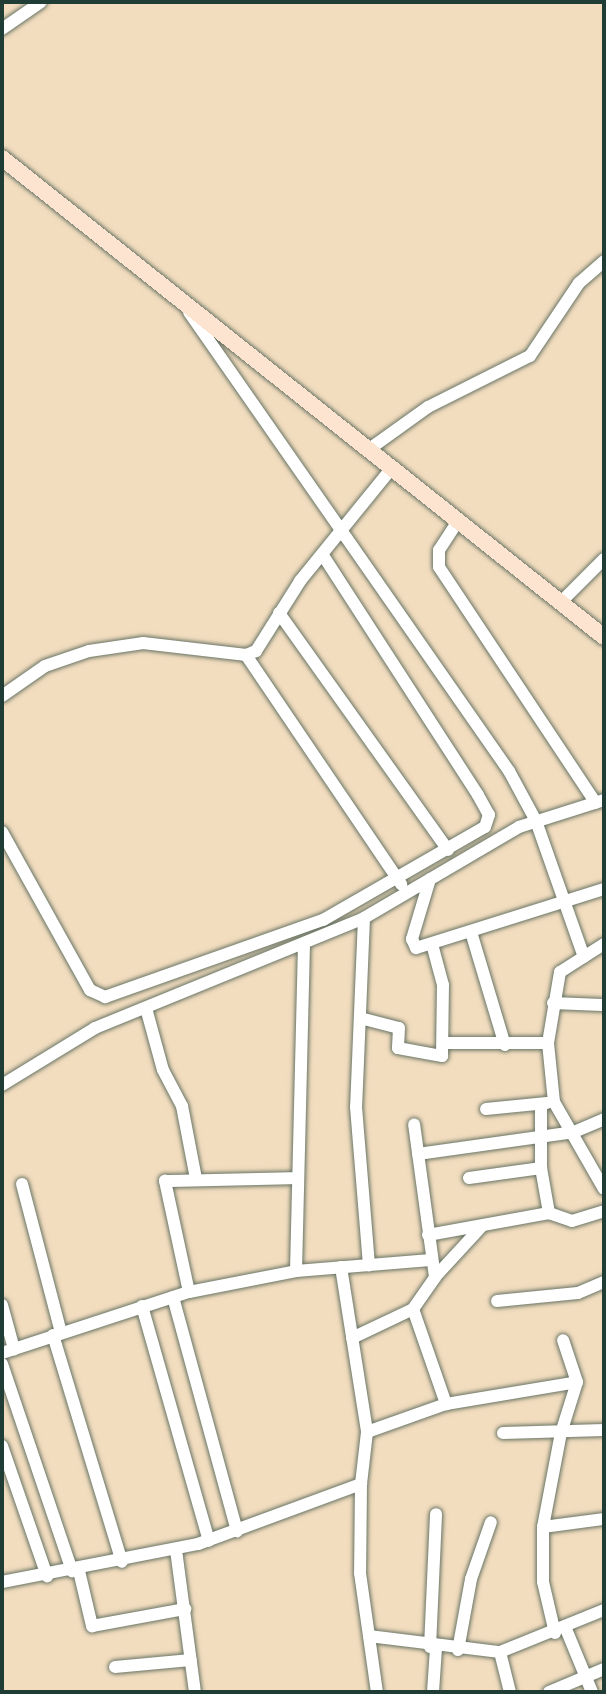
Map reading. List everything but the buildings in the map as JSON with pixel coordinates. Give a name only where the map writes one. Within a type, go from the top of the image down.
[{"type":"street","points":[[2,29],[41,2]]},
{"type":"street","points":[[2,158],[604,637]]},
{"type":"street","points":[[368,450],[428,407],[530,356],[579,283],[604,261]]},
{"type":"street","points":[[179,296],[340,532],[493,747],[536,821],[584,957]]},
{"type":"street","points":[[2,696],[45,666],[89,651],[176,643],[246,655],[260,648],[279,613],[322,554],[391,469]]},
{"type":"street","points":[[2,1085],[95,1028],[304,945],[364,918],[536,821],[600,801],[439,567],[439,550],[458,521]]},
{"type":"street","points":[[2,832],[90,990],[105,997],[323,920],[485,827],[489,815],[322,554]]},
{"type":"street","points":[[561,602],[604,559]]},
{"type":"street","points":[[279,613],[448,850]]},
{"type":"street","points":[[246,655],[407,893]]},
{"type":"street","points":[[430,879],[412,939],[416,948],[604,889]]},
{"type":"street","points":[[364,918],[357,1141],[369,1265]]},
{"type":"street","points":[[471,932],[505,1045]]},
{"type":"street","points":[[360,1018],[399,1028],[398,1048],[441,1056],[444,1043],[443,985],[432,944]]},
{"type":"street","points":[[549,1213],[539,1138],[547,1103],[548,1043],[553,1003],[560,972],[604,944]]},
{"type":"street","points":[[296,1271],[295,1178],[304,945]]},
{"type":"street","points":[[553,1003],[602,1005]]},
{"type":"street","points":[[146,1008],[163,1070],[182,1106],[196,1179]]},
{"type":"street","points":[[444,1043],[548,1043]]},
{"type":"street","points":[[486,1109],[547,1103]]},
{"type":"street","points":[[547,1103],[574,1132],[600,1172],[604,1189]]},
{"type":"street","points":[[418,1154],[574,1132],[604,1119]]},
{"type":"street","points":[[414,1124],[435,1277]]},
{"type":"street","points":[[469,1178],[541,1168]]},
{"type":"street","points":[[189,1292],[163,1187],[167,1180],[295,1178]]},
{"type":"street","points":[[22,1184],[57,1334],[122,1562]]},
{"type":"street","points":[[428,1235],[549,1213],[572,1221],[604,1211]]},
{"type":"street","points":[[352,1338],[413,1309],[435,1277],[482,1226]]},
{"type":"street","points":[[2,1305],[8,1351],[189,1292],[296,1271],[431,1260]]},
{"type":"street","points":[[341,1267],[367,1432],[361,1484],[359,1556],[377,1692]]},
{"type":"street","points":[[497,1301],[578,1293],[604,1282]]},
{"type":"street","points":[[173,1297],[237,1531]]},
{"type":"street","points":[[142,1306],[209,1541]]},
{"type":"street","points":[[413,1309],[446,1404]]},
{"type":"street","points":[[563,1340],[577,1382],[576,1401],[561,1433],[543,1527],[543,1582],[560,1631],[592,1692]]},
{"type":"street","points":[[2,1364],[76,1571],[92,1626],[185,1609]]},
{"type":"street","points":[[367,1432],[446,1404],[577,1382]]},
{"type":"street","points":[[503,1433],[604,1430]]},
{"type":"street","points":[[2,1446],[47,1576]]},
{"type":"street","points":[[2,1582],[122,1562],[209,1541],[361,1484]]},
{"type":"street","points":[[433,1692],[436,1514]]},
{"type":"street","points":[[543,1527],[604,1519]]},
{"type":"street","points":[[458,1650],[471,1579],[491,1522]]},
{"type":"street","points":[[176,1550],[195,1692]]},
{"type":"street","points":[[369,1636],[433,1647],[500,1652],[560,1631],[604,1610]]},
{"type":"street","points":[[500,1652],[510,1692]]},
{"type":"street","points":[[115,1667],[191,1660]]},
{"type":"street","points":[[549,1692],[604,1669]]}]
